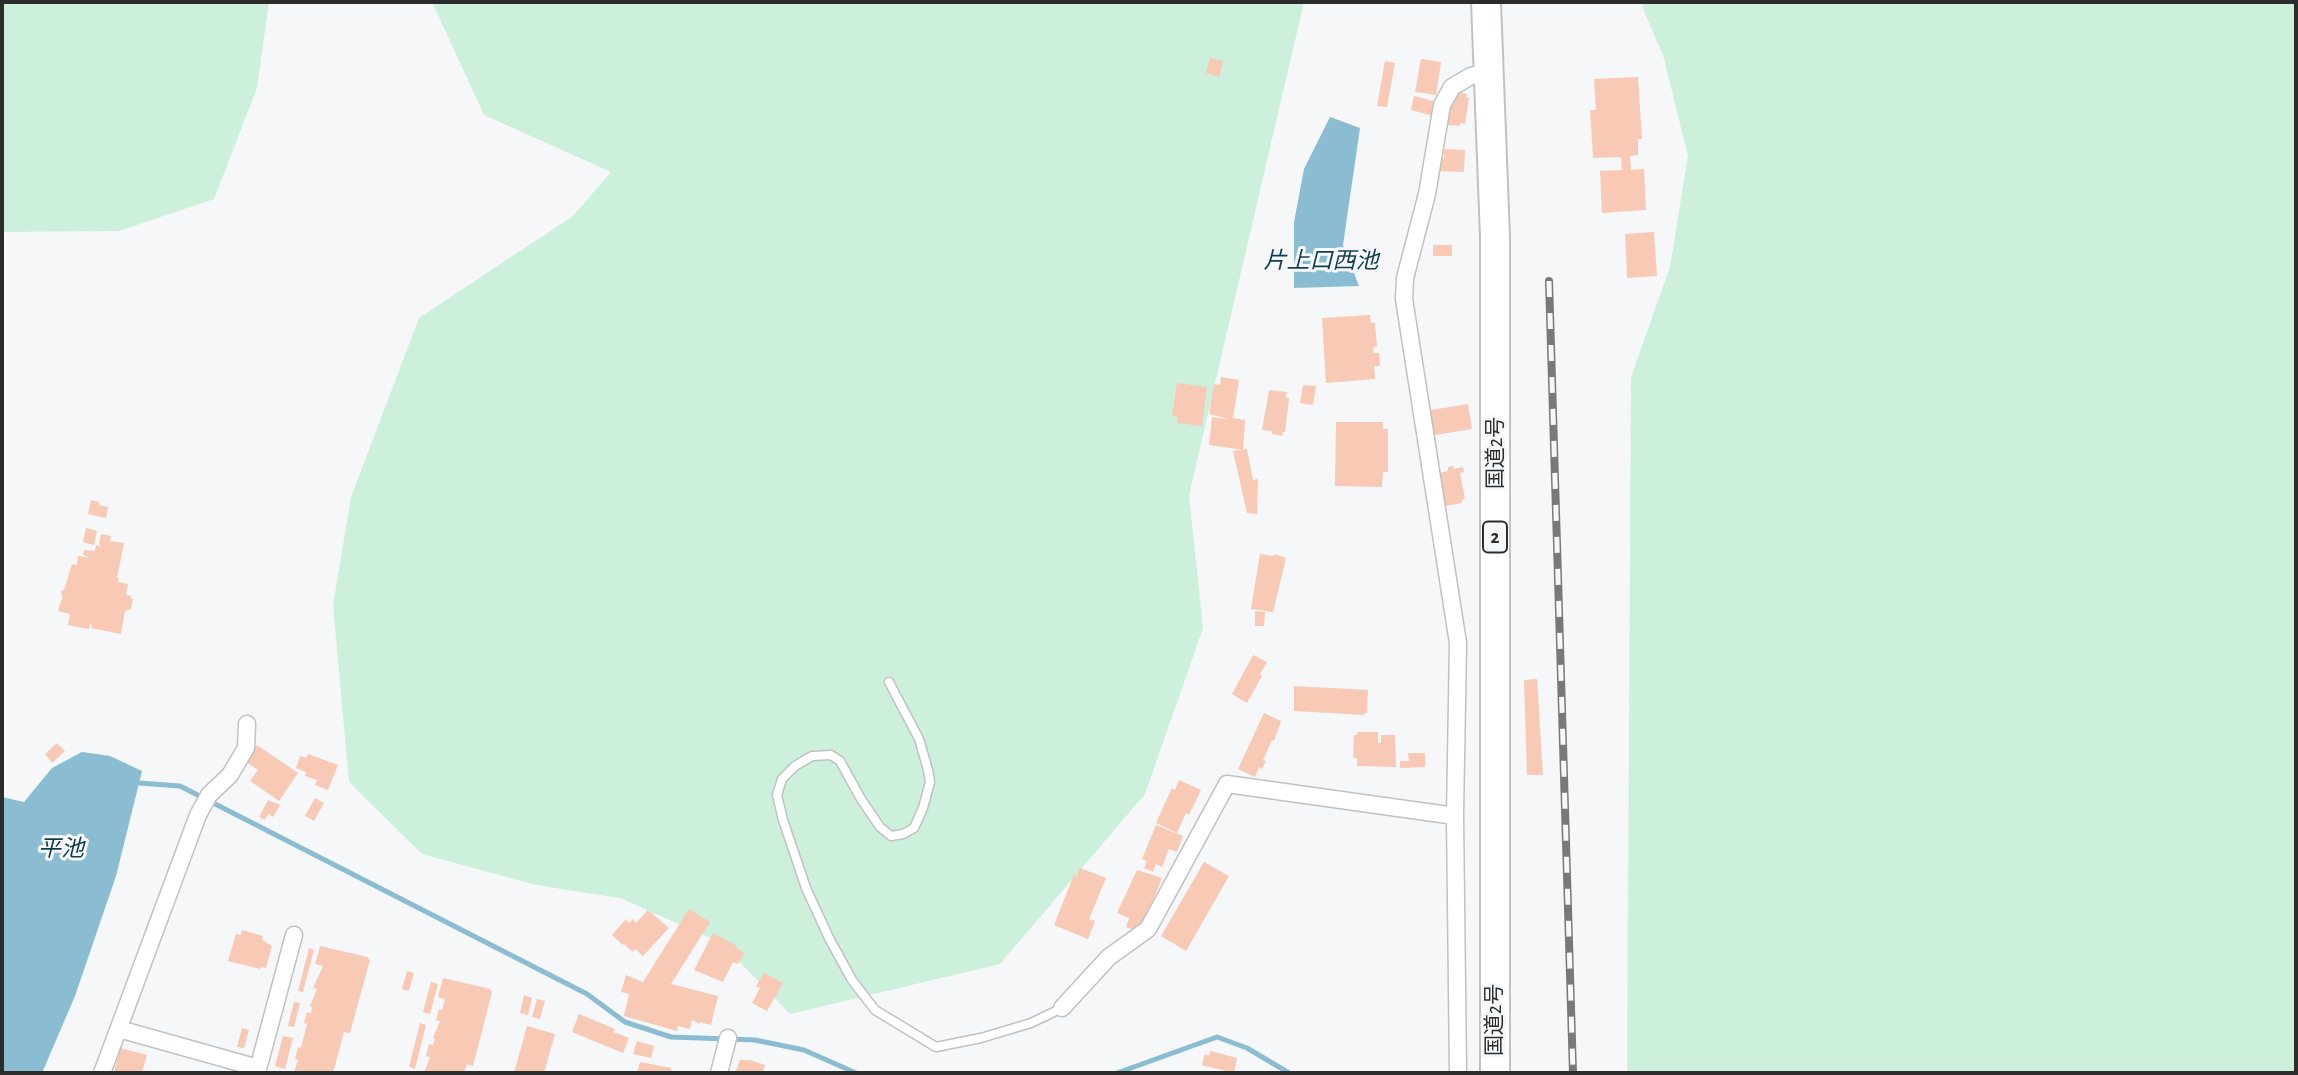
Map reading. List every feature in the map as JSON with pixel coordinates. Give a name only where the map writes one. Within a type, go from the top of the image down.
[{"type":"highway","name":"国道2号","points":[[1486,2],[1496,334],[1495,1073]]},
{"type":"street","points":[[1458,1073],[1455,816],[1458,643],[1434,478],[1405,319],[1405,278],[1427,194],[1442,105],[1452,88],[1471,76],[1490,71]]},
{"type":"street","points":[[102,1073],[198,815],[209,795],[230,775],[246,748],[247,724]]},
{"type":"street","points":[[1062,1008],[1109,957],[1148,929],[1227,785],[1455,816]]},
{"type":"street","points":[[119,1030],[257,1071],[294,935]]},
{"type":"street","points":[[719,1073],[728,1038]]},
{"type":"lane","points":[[889,682],[919,739],[928,770],[930,782],[914,828],[891,836],[880,827],[839,761],[831,755],[812,756],[795,766],[782,779],[777,795],[806,888],[829,938],[852,980],[875,1010],[936,1047],[981,1038],[1031,1023],[1062,1008]]},
{"type":"green space","points":[[2,2],[269,2],[257,88],[214,199],[119,231],[2,232]]},
{"type":"green space","points":[[432,2],[1304,2],[1189,495],[1203,628],[1145,794],[1000,964],[790,1014],[721,943],[620,898],[536,885],[422,854],[349,782],[333,605],[351,497],[419,318],[573,216],[611,172],[484,115]]},
{"type":"green space","points":[[1642,2],[2296,2],[2296,1073],[1627,1073],[1631,377],[1670,267],[1688,156],[1663,55]]},
{"type":"water","name":"片上口西池","points":[[1330,117],[1360,128],[1343,245],[1359,286],[1294,288],[1294,222],[1304,169]]},
{"type":"water","name":"平池","points":[[82,752],[110,756],[142,771],[116,876],[75,996],[42,1073],[2,1073],[2,797],[24,802],[52,768]]},
{"type":"building","points":[[1210,58],[1223,61],[1219,77],[1206,73]]},
{"type":"building","points":[[1421,59],[1441,62],[1436,95],[1415,92]]},
{"type":"building","points":[[1385,61],[1395,63],[1387,107],[1377,106]]},
{"type":"building","points":[[1638,77],[1642,139],[1638,139],[1638,155],[1630,156],[1631,170],[1644,169],[1646,210],[1602,213],[1600,171],[1622,170],[1621,157],[1593,158],[1590,110],[1596,110],[1594,79]]},
{"type":"building","points":[[1457,92],[1467,94],[1466,97],[1469,98],[1465,124],[1447,125],[1449,104]]},
{"type":"building","points":[[1414,96],[1437,102],[1434,116],[1411,110]]},
{"type":"building","points":[[1444,149],[1465,150],[1464,172],[1438,171],[1439,157],[1444,158]]},
{"type":"building","points":[[1654,232],[1657,276],[1627,278],[1625,234]]},
{"type":"building","points":[[1433,245],[1452,245],[1452,256],[1433,256]]},
{"type":"building","points":[[1370,315],[1371,323],[1375,323],[1377,347],[1373,347],[1374,353],[1379,353],[1380,366],[1374,366],[1375,379],[1326,383],[1322,318]]},
{"type":"building","points":[[1221,377],[1239,380],[1233,418],[1245,420],[1243,450],[1209,445],[1212,417],[1229,419],[1209,414],[1214,384],[1220,385]]},
{"type":"building","points":[[1177,383],[1207,387],[1202,426],[1177,423],[1178,417],[1172,416]]},
{"type":"building","points":[[1303,385],[1316,386],[1313,405],[1300,403]]},
{"type":"building","points":[[1269,390],[1287,392],[1286,398],[1289,398],[1285,432],[1282,436],[1262,430]]},
{"type":"building","points":[[1468,404],[1472,429],[1429,436],[1425,411]]},
{"type":"building","points":[[1336,422],[1383,422],[1383,429],[1388,429],[1388,472],[1383,472],[1382,487],[1335,486]]},
{"type":"building","points":[[1247,449],[1253,480],[1258,479],[1257,514],[1247,513],[1233,451]]},
{"type":"building","points":[[1453,466],[1453,469],[1463,467],[1464,472],[1460,473],[1465,499],[1462,503],[1445,506],[1439,473],[1448,471],[1448,467]]},
{"type":"building","points":[[91,500],[108,507],[106,518],[88,514]]},
{"type":"building","points":[[86,528],[97,531],[94,545],[83,542]]},
{"type":"building","points":[[101,534],[111,536],[110,541],[124,543],[117,578],[118,582],[128,584],[126,595],[133,599],[131,609],[125,611],[121,634],[91,628],[90,624],[89,629],[68,625],[70,614],[58,611],[62,590],[72,564],[77,565],[78,556],[91,558],[83,555],[84,550],[95,551],[96,545],[101,547]]},
{"type":"building","points":[[1260,554],[1274,554],[1286,558],[1273,612],[1251,609]]},
{"type":"building","points":[[1255,611],[1265,612],[1264,626],[1255,626]]},
{"type":"building","points":[[1253,655],[1267,662],[1247,703],[1232,694]]},
{"type":"building","points":[[1537,679],[1543,775],[1527,775],[1524,680]]},
{"type":"building","points":[[1294,686],[1368,690],[1367,713],[1294,711]]},
{"type":"building","points":[[1264,713],[1281,721],[1263,760],[1266,761],[1262,769],[1259,767],[1255,777],[1238,769]]},
{"type":"building","points":[[1357,732],[1378,732],[1378,743],[1381,743],[1381,735],[1395,735],[1396,767],[1357,766],[1357,758],[1353,758],[1354,735],[1357,735]]},
{"type":"building","points":[[57,743],[65,751],[52,763],[45,754]]},
{"type":"building","points":[[257,745],[298,773],[279,801],[250,781],[258,770],[246,762]]},
{"type":"building","points":[[1408,753],[1425,753],[1425,767],[1400,768],[1400,761],[1409,761]]},
{"type":"building","points":[[308,754],[338,765],[328,790],[315,785],[317,780],[305,776],[306,772],[296,768],[300,756],[306,758]]},
{"type":"building","points":[[1179,780],[1201,790],[1177,833],[1156,823],[1172,788],[1175,790]]},
{"type":"building","points":[[315,798],[324,803],[314,821],[305,816]]},
{"type":"building","points":[[268,800],[280,805],[273,817],[268,814],[265,820],[259,817]]},
{"type":"building","points":[[1156,825],[1183,836],[1177,852],[1169,849],[1162,867],[1156,864],[1153,872],[1144,868],[1147,861],[1142,859]]},
{"type":"building","points":[[1204,862],[1229,876],[1186,951],[1161,936]]},
{"type":"building","points":[[1080,868],[1106,878],[1089,919],[1095,921],[1088,939],[1054,925],[1074,875],[1076,876]]},
{"type":"building","points":[[1137,870],[1162,878],[1140,932],[1126,927],[1129,918],[1117,913]]},
{"type":"building","points":[[689,909],[710,922],[671,984],[718,996],[711,1025],[692,1020],[690,1029],[678,1026],[677,1031],[624,1016],[629,994],[621,992],[626,975],[643,982]]},
{"type":"building","points":[[648,910],[669,928],[643,956],[635,949],[633,952],[612,935],[626,919],[629,923],[633,919],[636,923]]},
{"type":"building","points":[[242,930],[263,936],[262,940],[272,946],[266,968],[228,961],[236,934],[241,935]]},
{"type":"building","points":[[713,933],[744,953],[738,964],[733,962],[723,982],[694,970]]},
{"type":"building","points":[[320,946],[370,960],[350,1033],[344,1032],[333,1073],[294,1073],[298,1047],[301,1048],[307,1024],[304,1023],[307,1012],[311,1013],[310,1006],[317,989],[313,988],[323,966],[315,964]]},
{"type":"building","points":[[309,948],[314,950],[303,992],[298,991]]},
{"type":"building","points":[[407,971],[414,973],[409,991],[402,989]]},
{"type":"building","points":[[764,973],[783,983],[767,1011],[752,1003],[760,988],[756,986]]},
{"type":"building","points":[[443,978],[490,989],[492,992],[473,1066],[467,1064],[464,1073],[424,1073],[430,1057],[426,1056],[429,1044],[433,1045],[440,1021],[436,1020],[445,999],[438,997]]},
{"type":"building","points":[[431,982],[438,984],[430,1014],[423,1012]]},
{"type":"building","points":[[524,995],[532,998],[528,1015],[520,1013]]},
{"type":"building","points":[[537,999],[545,1001],[540,1019],[532,1017]]},
{"type":"building","points":[[294,1002],[300,1003],[294,1027],[288,1026]]},
{"type":"building","points":[[579,1014],[629,1038],[623,1053],[572,1032]]},
{"type":"building","points":[[420,1023],[426,1025],[415,1069],[409,1067]]},
{"type":"building","points":[[527,1026],[555,1034],[544,1073],[514,1073]]},
{"type":"building","points":[[242,1028],[249,1030],[244,1048],[237,1047]]},
{"type":"building","points":[[283,1036],[293,1038],[285,1069],[275,1066]]},
{"type":"building","points":[[637,1041],[654,1046],[651,1058],[633,1054]]},
{"type":"building","points":[[120,1048],[147,1055],[142,1073],[114,1073]]},
{"type":"building","points":[[1210,1051],[1237,1058],[1234,1073],[1202,1065],[1205,1054],[1209,1056]]},
{"type":"building","points":[[740,1060],[765,1065],[763,1073],[735,1073]]},
{"type":"building","points":[[640,1062],[671,1068],[672,1073],[637,1073]]},
{"type":"waterway","points":[[139,783],[180,786],[587,994],[625,1022],[671,1037],[755,1040],[804,1050],[856,1073]]},
{"type":"waterway","points":[[1117,1073],[1217,1037],[1247,1048],[1289,1073]]},
{"type":"railway","points":[[1549,281],[1573,1073]]}]
